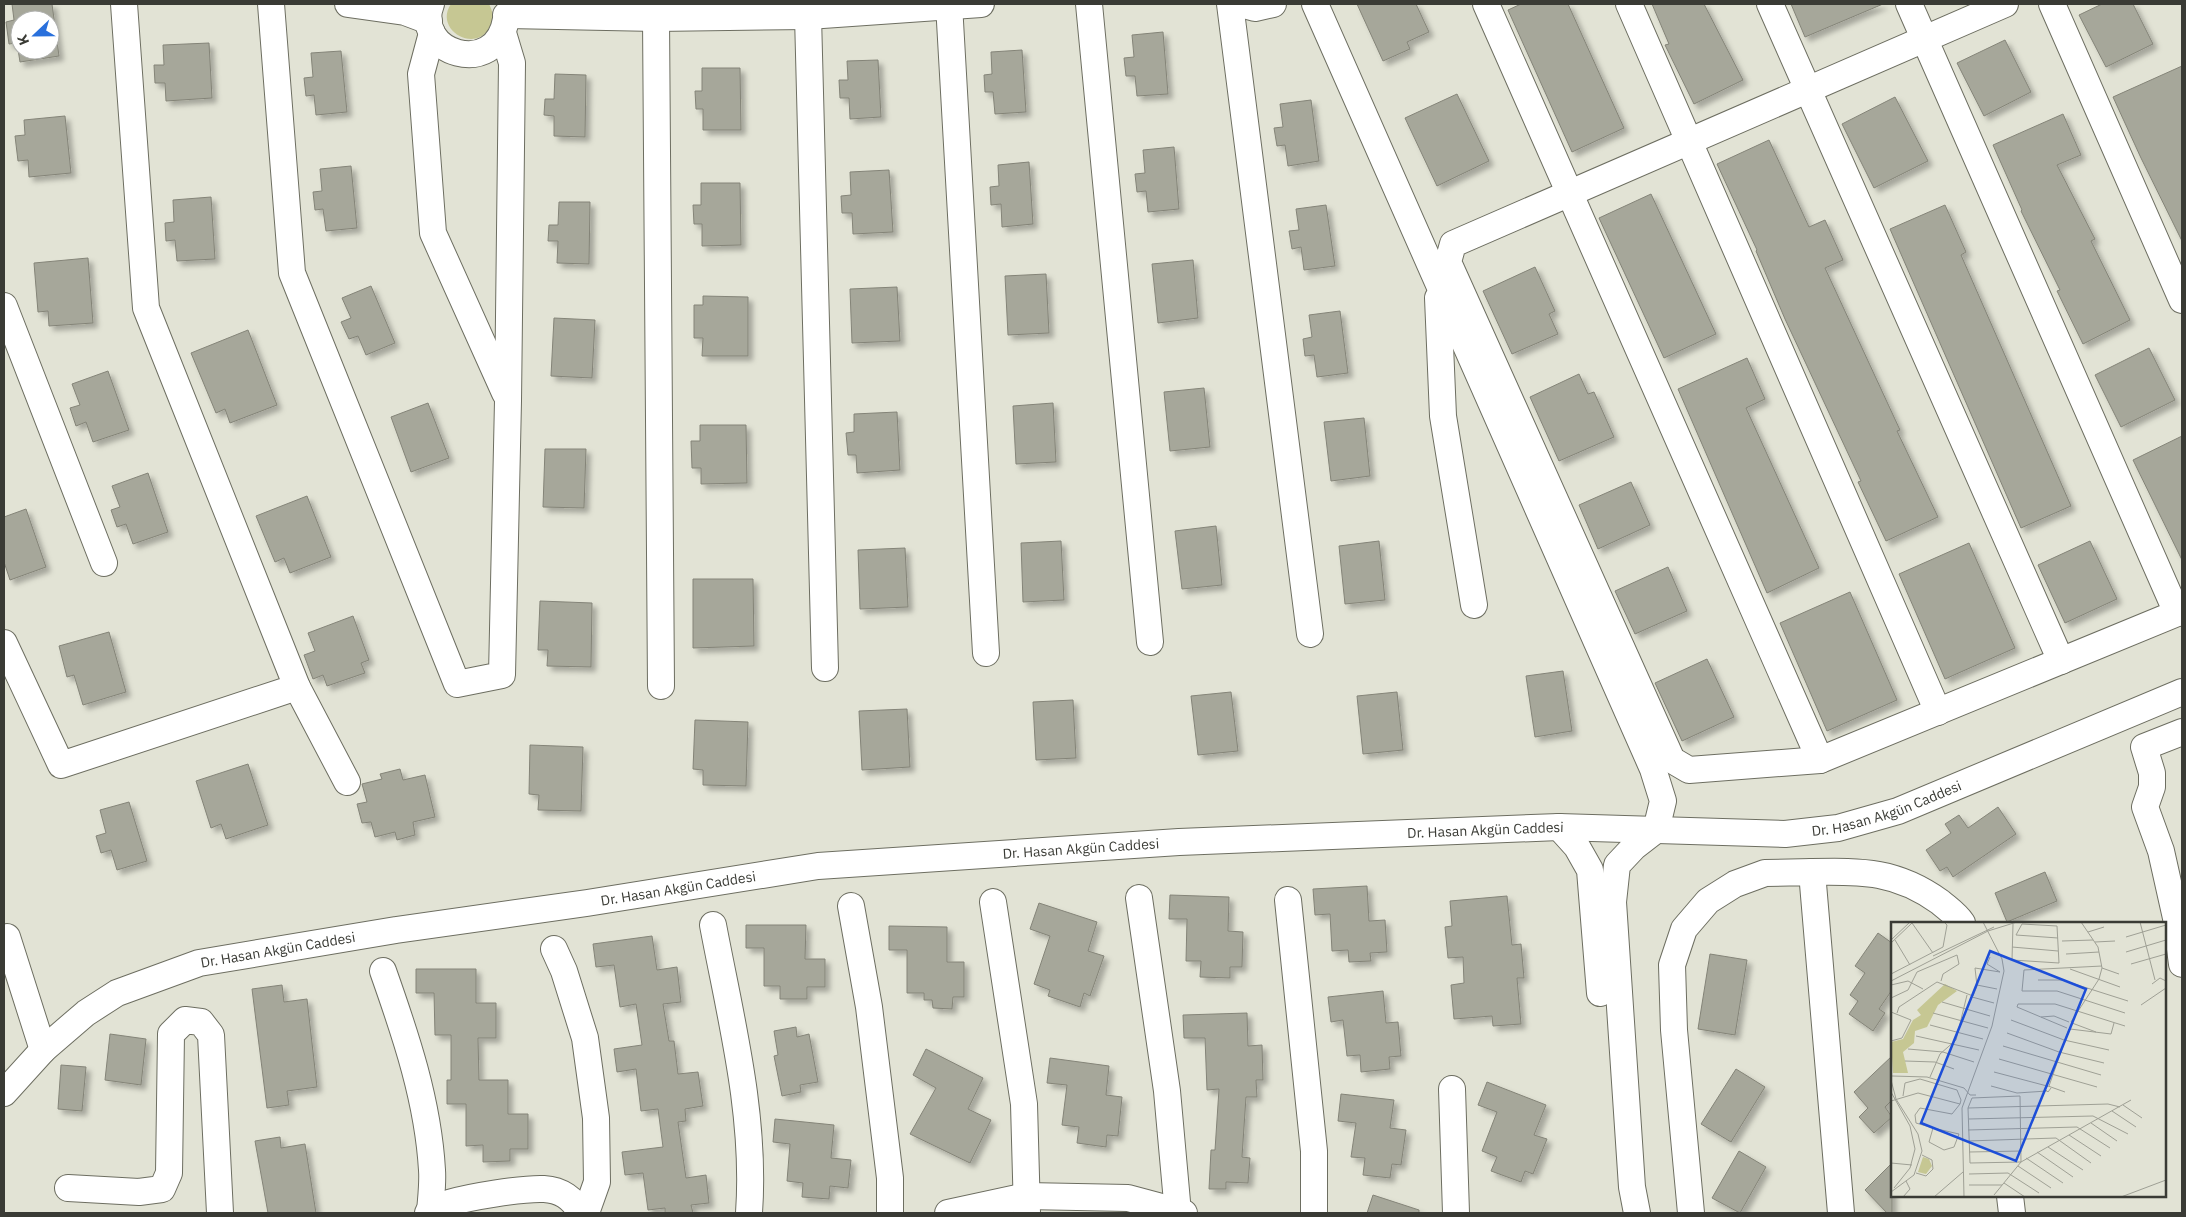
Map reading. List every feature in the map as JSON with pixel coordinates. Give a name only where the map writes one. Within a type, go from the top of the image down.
[{"type":"street","points":[[124,4],[146,308],[297,687],[347,782]]},
{"type":"street","points":[[271,4],[292,273],[457,684],[502,676],[508,401],[512,63],[504,17]]},
{"type":"street","points":[[348,4],[430,14]]},
{"type":"street","points":[[504,17],[655,11],[807,10],[981,4]]},
{"type":"street","points":[[1090,4],[1150,642]]},
{"type":"street","points":[[1230,4],[1310,634]]},
{"type":"street","points":[[1240,4],[1255,8],[1273,4]]},
{"type":"street","points":[[1315,4],[1653,769],[1663,801],[1656,830],[1634,847],[1617,865],[1613,902],[1632,1177],[1637,1213]]},
{"type":"street","points":[[1486,4],[1820,760]]},
{"type":"street","points":[[1630,4],[1938,712]]},
{"type":"street","points":[[1770,4],[2061,661]]},
{"type":"street","points":[[1909,4],[1925,39],[2180,612],[1820,760],[1689,770],[1672,760],[1448,262],[1453,244],[1808,89],[1925,39],[2005,4]]},
{"type":"street","points":[[2052,4],[2182,300]]},
{"type":"street","points":[[949,5],[986,653]]},
{"type":"street","points":[[807,10],[825,668]]},
{"type":"street","points":[[655,11],[661,686]]},
{"type":"street","points":[[430,14],[421,74],[433,233],[508,401]]},
{"type":"street","points":[[430,14],[440,43],[450,51],[461,55],[474,55],[486,51],[496,43],[504,17]]},
{"type":"street","points":[[1437,282],[1442,416],[1474,605]]},
{"type":"street","points":[[4,306],[104,564]]},
{"type":"street","points":[[4,643],[60,765],[297,687]]},
{"type":"street","name":"Dr. Hasan Akgün Caddesi","points":[[4,1093],[44,1050],[86,1013],[117,993],[199,964],[396,930],[587,903],[818,866],[1179,842],[1559,827],[1785,834],[1838,828],[1898,811],[2182,692]]},
{"type":"street","points":[[2182,732],[2144,747],[2152,773],[2152,787],[2145,807],[2161,851],[2174,909],[2182,964]]},
{"type":"street","points":[[1559,827],[1578,847],[1590,870],[1605,1046],[1625,1213]]},
{"type":"street","points":[[1690,1213],[1674,1030],[1672,964],[1684,929],[1708,902],[1735,884],[1765,874],[1852,871],[1893,877],[1923,890],[1957,915],[1961,922]]},
{"type":"street","points":[[1812,872],[1841,1213]]},
{"type":"street","points":[[948,1213],[1128,1198],[1180,1212],[1167,1091],[1139,898]]},
{"type":"street","points":[[1288,900],[1314,1151],[1314,1213]]},
{"type":"street","points":[[993,902],[1024,1104],[1026,1205]]},
{"type":"street","points":[[851,906],[869,1006],[890,1178],[890,1213]]},
{"type":"street","points":[[713,925],[744,1091],[751,1185],[749,1213]]},
{"type":"street","points":[[5,932],[44,1050]]},
{"type":"street","points":[[554,949],[564,971],[585,1038],[596,1118],[597,1182],[586,1213]]},
{"type":"street","points":[[383,971],[418,1079],[427,1124],[432,1172],[429,1213]]},
{"type":"street","points":[[68,1188],[139,1192],[162,1189],[169,1173],[171,1034],[185,1020],[201,1022],[211,1035],[220,1213]]},
{"type":"street","points":[[1452,1088],[1456,1213]]},
{"type":"street","points":[[429,1213],[448,1203],[545,1189],[562,1194],[575,1201],[580,1213]]},
{"type":"street","points":[[2010,1197],[2012,1213]]},
{"type":"green space","points":[[451,4],[489,4],[492,12],[490,26],[484,34],[476,38],[467,39],[459,36],[452,30],[448,22],[447,14]]},
{"type":"building","points":[[12,4],[52,4],[53,10],[13,10]]},
{"type":"building","points":[[1357,4],[1416,4],[1429,32],[1407,42],[1410,49],[1383,61]]},
{"type":"building","points":[[1521,4],[1568,4],[1624,128],[1572,152],[1508,10]]},
{"type":"building","points":[[1652,4],[1704,4],[1743,80],[1694,104],[1665,45],[1669,44]]},
{"type":"building","points":[[1791,4],[1883,4],[1805,37]]},
{"type":"building","points":[[2102,4],[2133,4],[2153,44],[2106,67],[2079,15]]},
{"type":"building","points":[[10,21],[10,44],[9,44],[6,22]]},
{"type":"building","points":[[1163,32],[1168,94],[1137,96],[1135,76],[1126,76],[1124,58],[1134,57],[1132,35]]},
{"type":"building","points":[[2005,40],[2031,92],[1984,116],[1957,63]]},
{"type":"building","points":[[209,43],[212,98],[166,101],[165,83],[155,83],[154,65],[164,65],[163,45]]},
{"type":"building","points":[[1022,50],[1026,112],[995,114],[993,92],[985,92],[984,75],[992,74],[991,52]]},
{"type":"building","points":[[341,51],[347,112],[316,115],[314,95],[306,96],[304,78],[313,77],[311,53]]},
{"type":"building","points":[[878,60],[881,117],[850,119],[849,98],[840,98],[839,80],[848,80],[847,61]]},
{"type":"building","points":[[2182,66],[2182,241],[2113,97]]},
{"type":"building","points":[[702,68],[740,68],[741,130],[703,130],[703,109],[696,109],[695,91],[702,91]]},
{"type":"building","points":[[555,74],[586,75],[585,137],[554,136],[554,116],[544,115],[545,99],[554,99]]},
{"type":"building","points":[[1457,94],[1489,161],[1437,186],[1405,118]]},
{"type":"building","points":[[1895,97],[1928,161],[1874,188],[1842,124]]},
{"type":"building","points":[[1311,100],[1319,161],[1288,166],[1285,145],[1277,146],[1274,128],[1283,127],[1280,104]]},
{"type":"building","points":[[2063,114],[2081,155],[2057,165],[2095,239],[2091,241],[2130,320],[2083,344],[2057,291],[2060,290],[2021,211],[1993,145]]},
{"type":"building","points":[[65,116],[71,173],[29,177],[28,160],[18,161],[15,136],[25,135],[24,120]]},
{"type":"building","points":[[1769,140],[1809,227],[1825,220],[1843,260],[1825,268],[1900,430],[1897,431],[1938,517],[1886,541],[1858,482],[1861,481],[1785,319],[1757,250],[1717,164]]},
{"type":"building","points":[[1174,147],[1179,209],[1148,212],[1146,191],[1137,192],[1135,174],[1145,173],[1143,150]]},
{"type":"building","points":[[1029,162],[1033,224],[1002,227],[1001,204],[991,205],[990,187],[999,186],[998,165]]},
{"type":"building","points":[[351,166],[357,228],[326,231],[323,209],[315,210],[313,192],[322,191],[320,169]]},
{"type":"building","points":[[889,170],[893,232],[853,234],[852,213],[842,213],[841,196],[851,195],[850,172]]},
{"type":"building","points":[[701,183],[740,183],[741,245],[702,246],[702,224],[694,224],[693,205],[701,205]]},
{"type":"building","points":[[1651,194],[1716,334],[1664,358],[1599,218]]},
{"type":"building","points":[[211,197],[215,259],[177,261],[175,240],[166,241],[165,223],[174,222],[173,200]]},
{"type":"building","points":[[559,202],[590,202],[589,264],[557,263],[558,241],[548,241],[549,225],[558,225]]},
{"type":"building","points":[[1326,205],[1335,266],[1304,270],[1301,247],[1292,249],[1289,231],[1299,230],[1296,209]]},
{"type":"building","points":[[1945,205],[1966,252],[1961,255],[2071,506],[2021,528],[1890,229]]},
{"type":"building","points":[[88,258],[93,323],[49,326],[48,311],[38,312],[34,263]]},
{"type":"building","points":[[1193,260],[1198,318],[1158,323],[1152,264]]},
{"type":"building","points":[[1535,267],[1555,311],[1549,314],[1558,334],[1512,354],[1483,291]]},
{"type":"building","points":[[1046,274],[1049,333],[1008,335],[1005,276]]},
{"type":"building","points":[[371,286],[395,343],[366,355],[358,336],[349,339],[341,322],[351,318],[342,298]]},
{"type":"building","points":[[897,287],[900,341],[852,343],[850,289]]},
{"type":"building","points":[[703,296],[748,297],[748,356],[702,356],[703,338],[694,338],[694,305],[703,305]]},
{"type":"building","points":[[1340,311],[1348,373],[1317,377],[1314,355],[1305,356],[1303,339],[1312,337],[1309,315]]},
{"type":"building","points":[[554,318],[595,320],[592,378],[551,376]]},
{"type":"building","points":[[248,330],[277,405],[230,423],[225,409],[216,413],[191,353]]},
{"type":"building","points":[[2149,348],[2175,400],[2121,427],[2095,375]]},
{"type":"building","points":[[1747,358],[1765,399],[1746,408],[1819,568],[1767,593],[1678,389]]},
{"type":"building","points":[[108,371],[129,430],[93,442],[86,422],[76,426],[70,408],[80,405],[72,384]]},
{"type":"building","points":[[1579,374],[1588,394],[1594,392],[1614,437],[1559,461],[1530,397]]},
{"type":"building","points":[[1204,388],[1210,447],[1170,451],[1164,392]]},
{"type":"building","points":[[428,403],[449,458],[411,472],[391,417]]},
{"type":"building","points":[[1053,403],[1056,462],[1016,464],[1013,406]]},
{"type":"building","points":[[897,412],[900,470],[857,473],[856,455],[848,455],[846,433],[854,432],[854,414]]},
{"type":"building","points":[[1364,418],[1370,476],[1331,481],[1324,422]]},
{"type":"building","points":[[700,425],[746,425],[747,483],[701,484],[701,468],[692,468],[691,441],[700,441]]},
{"type":"building","points":[[2182,436],[2182,560],[2133,460]]},
{"type":"building","points":[[545,449],[586,449],[584,508],[543,507]]},
{"type":"building","points":[[148,473],[168,532],[133,544],[126,524],[117,527],[111,510],[120,507],[112,486]]},
{"type":"building","points":[[1631,482],[1650,525],[1598,549],[1579,505]]},
{"type":"building","points":[[307,496],[331,557],[290,573],[284,558],[275,562],[256,516]]},
{"type":"building","points":[[26,509],[46,567],[10,580],[4,562],[4,517]]},
{"type":"building","points":[[1216,526],[1222,585],[1182,589],[1175,531]]},
{"type":"building","points":[[1061,541],[1064,600],[1023,602],[1021,543]]},
{"type":"building","points":[[1379,541],[1385,600],[1345,604],[1339,546]]},
{"type":"building","points":[[2090,541],[2117,599],[2065,623],[2038,565]]},
{"type":"building","points":[[1969,543],[2015,648],[1945,679],[1899,574]]},
{"type":"building","points":[[905,548],[908,607],[860,609],[858,550]]},
{"type":"building","points":[[1668,567],[1687,611],[1635,634],[1615,591]]},
{"type":"building","points":[[693,579],[753,579],[754,646],[693,648]]},
{"type":"building","points":[[1850,592],[1897,700],[1827,731],[1780,623]]},
{"type":"building","points":[[540,601],[592,603],[591,667],[547,666],[548,650],[538,650]]},
{"type":"building","points":[[353,616],[369,660],[361,663],[365,673],[327,686],[323,675],[313,679],[304,655],[315,651],[308,633]]},
{"type":"building","points":[[109,632],[126,692],[83,705],[74,675],[67,677],[59,646]]},
{"type":"building","points":[[1707,659],[1734,717],[1682,741],[1655,683]]},
{"type":"building","points":[[1563,671],[1572,731],[1535,737],[1526,676]]},
{"type":"building","points":[[1231,692],[1238,751],[1198,755],[1191,696]]},
{"type":"building","points":[[1397,692],[1403,750],[1363,754],[1357,696]]},
{"type":"building","points":[[1073,700],[1076,758],[1036,760],[1033,702]]},
{"type":"building","points":[[907,709],[910,767],[862,770],[859,711]]},
{"type":"building","points":[[695,720],[748,722],[746,786],[703,785],[703,770],[693,769]]},
{"type":"building","points":[[530,745],[583,747],[581,811],[538,810],[539,795],[529,794]]},
{"type":"building","points":[[248,764],[268,825],[226,839],[221,824],[211,828],[196,781]]},
{"type":"building","points":[[400,769],[403,780],[425,775],[435,817],[413,822],[415,835],[397,840],[395,832],[375,837],[371,822],[362,823],[357,804],[367,802],[362,784],[382,779],[380,774]]},
{"type":"building","points":[[129,802],[147,861],[117,870],[111,850],[101,853],[96,836],[106,833],[100,810]]},
{"type":"building","points":[[1998,807],[2016,834],[1953,877],[1947,867],[1940,871],[1926,850],[1951,833],[1945,824],[1959,815],[1968,828]]},
{"type":"building","points":[[2045,872],[2057,901],[2007,922],[1995,893]]},
{"type":"building","points":[[1367,886],[1369,921],[1385,920],[1387,952],[1370,953],[1371,961],[1349,962],[1348,950],[1332,951],[1330,914],[1315,915],[1313,889]]},
{"type":"building","points":[[1170,895],[1229,897],[1228,931],[1243,932],[1242,967],[1230,967],[1230,978],[1200,977],[1201,961],[1186,961],[1187,919],[1169,919]]},
{"type":"building","points":[[1507,896],[1512,945],[1521,944],[1524,978],[1517,978],[1521,1024],[1493,1026],[1492,1016],[1454,1019],[1451,985],[1464,983],[1463,957],[1448,958],[1445,927],[1452,926],[1450,901]]},
{"type":"building","points":[[1039,903],[1097,922],[1088,951],[1104,956],[1090,996],[1084,993],[1080,1007],[1048,996],[1050,990],[1034,984],[1050,936],[1030,929]]},
{"type":"building","points":[[746,925],[806,925],[805,959],[825,959],[825,987],[807,987],[807,999],[780,999],[780,986],[764,986],[764,948],[746,948]]},
{"type":"building","points":[[889,926],[947,927],[947,962],[964,962],[964,997],[953,997],[952,1009],[933,1008],[932,1000],[924,1000],[924,993],[907,993],[907,950],[889,950]]},
{"type":"building","points":[[1878,933],[1891,942],[1891,991],[1879,1009],[1885,1013],[1873,1031],[1849,1014],[1858,1001],[1850,995],[1865,973],[1855,966]]},
{"type":"building","points":[[652,936],[657,970],[677,967],[681,1002],[663,1004],[669,1041],[674,1041],[678,1074],[698,1072],[703,1106],[685,1109],[686,1121],[678,1122],[686,1178],[706,1175],[709,1203],[691,1205],[693,1213],[665,1213],[665,1208],[648,1210],[643,1173],[625,1175],[622,1152],[663,1147],[658,1109],[641,1111],[636,1069],[617,1072],[614,1049],[642,1045],[636,1004],[620,1007],[614,965],[596,967],[593,944]]},
{"type":"building","points":[[1710,954],[1747,960],[1735,1035],[1698,1029]]},
{"type":"building","points":[[416,969],[476,969],[476,1003],[496,1003],[496,1038],[478,1038],[479,1080],[508,1080],[508,1114],[528,1114],[528,1149],[510,1149],[510,1161],[483,1162],[483,1145],[466,1146],[466,1104],[447,1104],[447,1080],[451,1080],[451,1035],[435,1035],[434,993],[416,993]]},
{"type":"building","points":[[282,985],[284,1002],[307,999],[317,1087],[287,1091],[289,1105],[267,1108],[252,989]]},
{"type":"building","points":[[1383,991],[1386,1023],[1398,1022],[1401,1056],[1389,1057],[1390,1069],[1361,1072],[1360,1055],[1347,1056],[1343,1020],[1331,1022],[1328,997]]},
{"type":"building","points":[[1247,1013],[1248,1046],[1262,1045],[1263,1080],[1256,1080],[1257,1097],[1246,1097],[1242,1157],[1250,1158],[1248,1183],[1226,1182],[1226,1189],[1209,1189],[1211,1150],[1215,1150],[1219,1089],[1207,1090],[1205,1038],[1184,1038],[1183,1015]]},
{"type":"building","points":[[796,1027],[797,1037],[809,1034],[818,1082],[800,1085],[801,1092],[782,1096],[774,1056],[778,1055],[774,1031]]},
{"type":"building","points":[[110,1034],[146,1039],[141,1085],[105,1080]]},
{"type":"building","points":[[926,1049],[983,1078],[968,1109],[991,1120],[970,1163],[910,1134],[936,1088],[913,1075]]},
{"type":"building","points":[[1891,1057],[1891,1101],[1885,1107],[1891,1118],[1874,1133],[1859,1117],[1868,1108],[1854,1092]]},
{"type":"building","points":[[1050,1058],[1109,1066],[1106,1095],[1122,1097],[1118,1136],[1107,1135],[1106,1147],[1077,1143],[1079,1127],[1062,1125],[1067,1085],[1047,1083]]},
{"type":"building","points":[[61,1065],[86,1067],[82,1111],[58,1109]]},
{"type":"building","points":[[1736,1069],[1765,1087],[1731,1142],[1701,1124]]},
{"type":"building","points":[[1487,1082],[1546,1105],[1534,1135],[1547,1139],[1533,1174],[1525,1171],[1521,1182],[1491,1171],[1497,1157],[1482,1151],[1497,1112],[1478,1105]]},
{"type":"building","points":[[1341,1094],[1394,1100],[1390,1128],[1406,1130],[1401,1165],[1392,1164],[1390,1178],[1363,1175],[1365,1158],[1351,1157],[1356,1123],[1338,1121]]},
{"type":"building","points":[[775,1119],[834,1125],[831,1158],[851,1160],[848,1188],[830,1186],[829,1199],[802,1197],[803,1183],[787,1181],[790,1144],[773,1142]]},
{"type":"building","points":[[280,1137],[281,1148],[305,1144],[316,1213],[268,1213],[255,1141]]},
{"type":"building","points":[[1739,1151],[1766,1167],[1740,1213],[1712,1198]]},
{"type":"building","points":[[1891,1164],[1892,1213],[1887,1213],[1865,1190]]},
{"type":"building","points":[[1373,1195],[1419,1210],[1419,1213],[1367,1213]]}]
